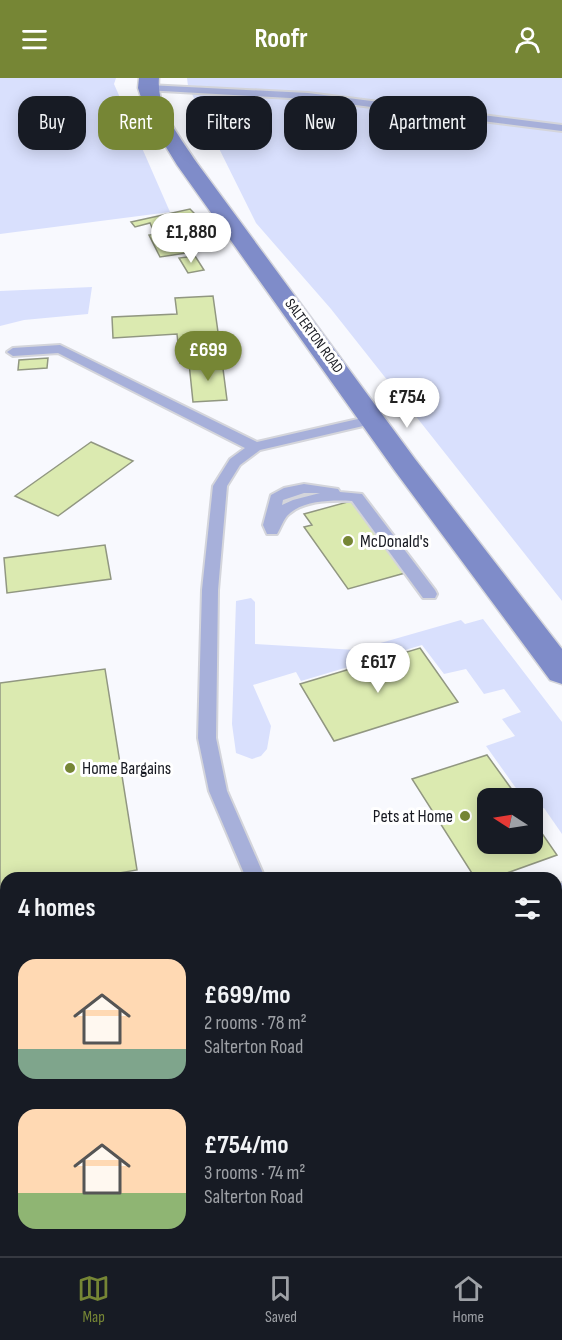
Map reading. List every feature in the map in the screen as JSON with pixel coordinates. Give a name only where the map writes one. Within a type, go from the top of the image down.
[{"type":"main road","name":"SALTERTON ROAD","points":[[149,83],[157,116],[188,165],[350,386],[371,420],[562,672]]},
{"type":"lane","points":[[149,83],[309,96],[562,128]]},
{"type":"lane","points":[[13,352],[60,349],[255,447]]},
{"type":"lane","points":[[253,872],[218,790],[207,738],[210,590],[220,486],[235,462],[255,447],[371,420]]},
{"type":"lane","points":[[272,531],[277,518],[289,506],[340,494],[357,497],[429,594]]},
{"type":"shaded area","points":[[0,78],[116,78],[114,84],[119,96],[98,96],[98,150],[143,150],[170,212],[0,234]]},
{"type":"shaded area","points":[[187,78],[562,78],[562,601],[331,309],[256,223],[220,150],[272,150],[272,96],[193,96]]},
{"type":"shaded area","points":[[92,287],[88,314],[24,320],[0,326],[0,291]]},
{"type":"shaded area","points":[[251,598],[255,602],[255,644],[356,650],[461,620],[465,624],[483,619],[562,722],[562,834],[543,808],[543,788],[516,788],[486,746],[515,736],[502,719],[521,712],[504,689],[484,694],[466,669],[444,674],[422,645],[301,681],[296,672],[253,685],[271,726],[267,749],[261,756],[252,759],[236,753],[232,724],[236,601]]},
{"type":"building","points":[[190,209],[194,213],[174,218],[179,228],[154,232],[150,223],[135,227],[131,222]]},
{"type":"building","points":[[182,231],[193,252],[160,257],[149,235]]},
{"type":"building","points":[[195,256],[204,270],[188,273],[179,258]]},
{"type":"building","points":[[213,296],[222,361],[180,363],[177,334],[113,338],[112,317],[177,314],[175,298]]},
{"type":"building","points":[[48,358],[47,368],[18,370],[19,360]]},
{"type":"building","points":[[222,361],[227,400],[193,402],[189,363]]},
{"type":"building","points":[[91,442],[133,461],[58,516],[15,496]]},
{"type":"building","name":"McDonald's","points":[[351,501],[405,573],[348,589],[304,527],[312,525],[304,514]]},
{"type":"building","points":[[105,545],[111,579],[7,593],[4,558]]},
{"type":"building","points":[[420,648],[458,702],[334,741],[300,684]]},
{"type":"building","points":[[105,669],[137,870],[125,872],[0,872],[0,683]]},
{"type":"building","points":[[487,755],[511,788],[477,788],[477,854],[543,854],[543,835],[557,855],[510,872],[471,872],[412,779]]},
{"type":"place","name":"McDonald's","points":[[348,541]]},
{"type":"place","name":"Home Bargains","points":[[70,768]]},
{"type":"place","name":"Pets at Home","points":[[465,816]]}]
